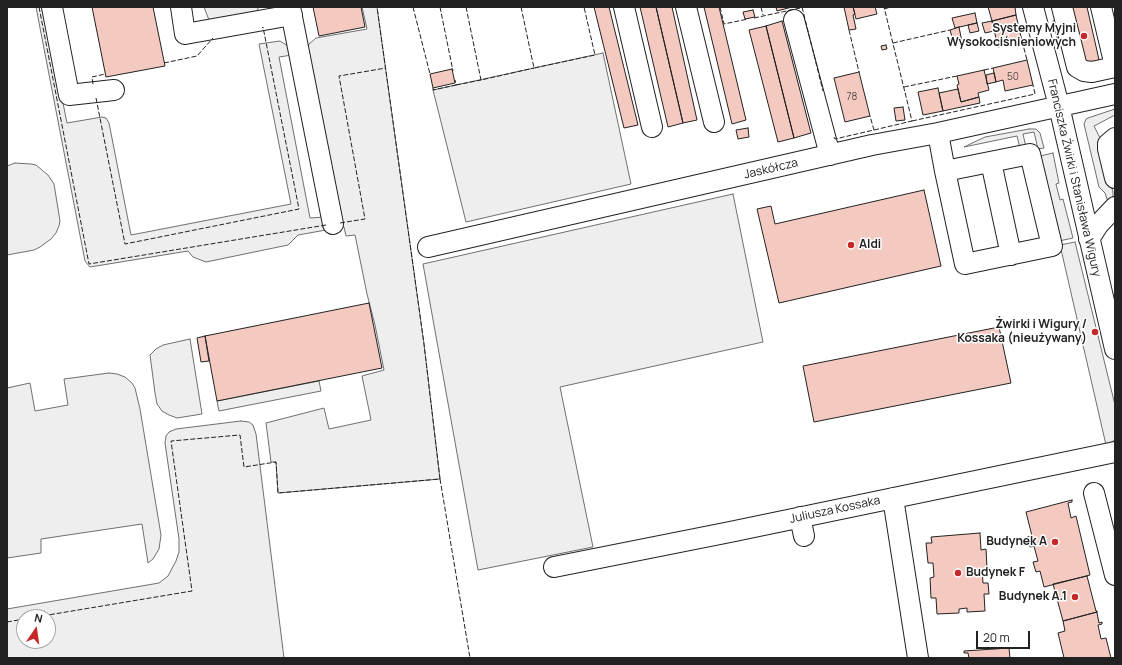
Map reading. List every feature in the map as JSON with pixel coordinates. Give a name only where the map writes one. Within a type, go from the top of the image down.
[{"type":"street","points":[[52,7],[69,95],[114,90]]},
{"type":"street","points":[[180,7],[186,34],[291,11],[333,224]]},
{"type":"street","points":[[624,7],[652,127]]},
{"type":"street","points":[[686,7],[714,122]]},
{"type":"street","name":"Franciszka Żwirki i Stanisława Wigury","points":[[1033,7],[1059,106],[1115,349]]},
{"type":"street","points":[[1062,7],[1078,67],[1084,72],[1092,72],[1115,67],[1101,7]]},
{"type":"street","points":[[794,20],[830,155]]},
{"type":"street","name":"Jaskółcza","points":[[428,247],[872,145],[938,133],[1115,94]]},
{"type":"street","points":[[938,133],[945,171],[965,264],[1052,246],[1030,154],[945,171]]},
{"type":"street","points":[[1115,138],[1108,144],[1108,149],[1115,178]]},
{"type":"street","points":[[991,162],[1011,255]]},
{"type":"street","points":[[1089,239],[1098,225],[1115,207]]},
{"type":"street","name":"Juliusza Kossaka","points":[[554,567],[802,527],[892,498],[1115,452]]},
{"type":"street","points":[[1094,494],[1115,575]]},
{"type":"street","points":[[892,498],[918,658]]},
{"type":"shaded area","points":[[36,7],[44,7],[67,123],[102,117],[106,118],[109,123],[131,235],[291,204],[259,44],[280,41],[288,46],[292,55],[279,57],[310,218],[324,217],[326,230],[298,235],[288,245],[206,262],[193,257],[188,251],[90,267],[85,261]]},
{"type":"shaded area","points":[[204,7],[258,7],[258,9],[255,15],[209,20]]},
{"type":"shaded area","points":[[362,7],[377,7],[424,344],[440,479],[278,493],[276,462],[271,462],[266,423],[324,408],[329,429],[371,420],[362,376],[384,370],[355,235],[346,236],[344,227],[340,227],[307,50],[309,44],[316,38],[367,29]]},
{"type":"shaded area","points":[[603,53],[631,184],[466,222],[433,90]]},
{"type":"shaded area","points":[[1115,109],[1115,115],[1094,126],[1100,138],[1113,192],[1113,197],[1108,202],[1105,193],[1099,187],[1084,124],[1088,118]]},
{"type":"shaded area","points":[[1036,129],[1040,133],[1044,148],[1038,149],[1034,132],[1023,134],[1026,147],[1020,148],[1017,136],[964,147],[985,137]]},
{"type":"shaded area","points":[[1053,153],[1059,183],[1056,184],[1060,200],[1063,199],[1073,238],[1059,241],[1040,156]]},
{"type":"shaded area","points":[[15,163],[36,165],[48,175],[54,184],[60,221],[56,233],[51,239],[40,247],[34,250],[7,255],[7,166]]},
{"type":"shaded area","points":[[733,194],[763,342],[560,387],[593,547],[478,570],[423,264]]},
{"type":"shaded area","points":[[1075,242],[1115,405],[1115,440],[1106,445],[1060,245]]},
{"type":"shaded area","points":[[190,339],[202,414],[177,418],[162,411],[157,404],[150,355],[163,345]]},
{"type":"shaded area","points":[[109,373],[125,377],[135,388],[140,409],[161,535],[159,549],[153,559],[148,563],[142,524],[41,539],[41,553],[7,558],[7,388],[30,383],[35,411],[68,405],[64,379]]},
{"type":"shaded area","points":[[319,381],[321,391],[219,411],[217,401]]},
{"type":"shaded area","points":[[241,421],[249,422],[253,425],[256,434],[284,658],[7,658],[7,609],[159,583],[168,576],[179,552],[179,539],[165,443],[166,436],[169,432],[176,429]]},
{"type":"building","points":[[92,7],[153,7],[165,66],[106,77]]},
{"type":"building","points":[[313,7],[361,7],[365,27],[319,36]]},
{"type":"building","points":[[594,7],[609,7],[638,125],[624,128]]},
{"type":"building","points":[[640,7],[656,7],[683,123],[668,127]]},
{"type":"building","points":[[656,7],[672,7],[697,120],[683,123]]},
{"type":"building","points":[[704,7],[719,7],[746,120],[732,124]]},
{"type":"building","points":[[776,7],[792,7],[777,11]]},
{"type":"building","points":[[844,7],[853,7],[856,29],[849,30]]},
{"type":"building","points":[[853,7],[875,7],[877,14],[856,19]]},
{"type":"building","points":[[988,7],[1015,7],[1016,15],[992,21]]},
{"type":"building","name":"Systemy Myjni Wysokociśnieniowych","points":[[1069,7],[1087,7],[1100,64],[1083,68]]},
{"type":"building","points":[[753,10],[755,17],[745,19],[743,12]]},
{"type":"building","points":[[975,13],[977,23],[955,28],[952,18]]},
{"type":"building","points":[[1016,15],[1022,41],[998,47],[992,21]]},
{"type":"building","points":[[1058,20],[1062,38],[1057,38],[1053,21]]},
{"type":"building","points":[[782,21],[811,133],[794,138],[766,26]]},
{"type":"building","points":[[992,21],[994,31],[985,33],[982,23]]},
{"type":"building","points":[[977,23],[979,31],[970,33],[968,25]]},
{"type":"building","points":[[766,26],[794,138],[778,142],[749,30]]},
{"type":"building","points":[[959,27],[962,42],[954,44],[950,30]]},
{"type":"building","points":[[886,45],[887,49],[882,50],[881,46]]},
{"type":"building","points":[[1027,60],[1033,85],[1005,91],[1003,80],[996,82],[993,68]]},
{"type":"building","points":[[452,69],[455,83],[433,88],[430,74]]},
{"type":"building","points":[[984,70],[989,90],[978,93],[979,97],[961,102],[957,85],[959,84],[957,76]]},
{"type":"building","points":[[859,72],[870,116],[845,122],[834,78]]},
{"type":"building","points":[[994,73],[996,82],[987,84],[986,75]]},
{"type":"building","points":[[938,88],[943,111],[923,115],[918,92]]},
{"type":"building","points":[[958,89],[961,102],[979,97],[980,103],[943,111],[939,93]]},
{"type":"building","points":[[903,107],[905,120],[896,121],[894,108]]},
{"type":"building","points":[[748,128],[749,137],[738,139],[736,130]]},
{"type":"building","name":"Aldi","points":[[924,190],[941,266],[779,303],[757,209],[771,206],[775,224]]},
{"type":"building","points":[[369,303],[382,368],[217,401],[205,336]]},
{"type":"building","points":[[999,327],[1011,383],[814,422],[803,366]]},
{"type":"building","points":[[205,336],[209,361],[201,362],[197,338]]},
{"type":"building","name":"Budynek A","points":[[1072,500],[1072,502],[1068,503],[1071,518],[1076,516],[1090,575],[1044,587],[1040,571],[1036,572],[1033,562],[1038,561],[1034,546],[1030,547],[1027,537],[1032,536],[1026,512]]},
{"type":"building","name":"Budynek F","points":[[980,533],[981,550],[986,549],[987,568],[982,569],[983,583],[988,583],[989,594],[984,594],[985,611],[967,612],[967,608],[959,609],[959,613],[937,614],[936,598],[931,598],[930,578],[934,577],[933,563],[928,563],[926,543],[932,543],[931,537]]},
{"type":"building","name":"Budynek A.1","points":[[1087,576],[1097,612],[1063,621],[1053,584]]},
{"type":"building","points":[[1097,612],[1099,623],[1102,622],[1102,624],[1098,625],[1101,639],[1106,638],[1111,658],[1064,658],[1058,633],[1065,631],[1063,621]]},
{"type":"building","points":[[1009,648],[1010,658],[969,658],[968,653],[964,653],[964,651]]},
{"type":"fence","points":[[39,7],[89,264],[326,225]]},
{"type":"fence","points":[[56,614],[192,591],[171,441],[240,435],[244,467],[276,462],[278,493],[440,479],[424,344],[377,7]]},
{"type":"fence","points":[[413,7],[430,74]]},
{"type":"fence","points":[[440,7],[453,71]]},
{"type":"fence","points":[[466,7],[481,80],[534,68]]},
{"type":"fence","points":[[521,7],[534,68],[595,55],[584,7]]},
{"type":"fence","points":[[720,7],[724,24],[748,19]]},
{"type":"fence","points":[[761,7],[763,15]]},
{"type":"fence","points":[[802,7],[823,91]]},
{"type":"fence","points":[[754,18],[805,7]]},
{"type":"fence","points":[[874,130],[912,121],[884,7]]},
{"type":"fence","points":[[884,9],[891,7]]},
{"type":"fence","points":[[96,98],[125,244],[299,209],[263,27],[262,28]]},
{"type":"fence","points":[[849,30],[859,72]]},
{"type":"fence","points":[[893,43],[950,30]]},
{"type":"fence","points":[[164,63],[197,56],[213,38]]},
{"type":"fence","points":[[1022,41],[1027,60]]},
{"type":"fence","points":[[340,223],[365,219],[339,76],[386,68]]},
{"type":"fence","points":[[984,70],[993,68]]},
{"type":"fence","points":[[93,84],[92,77],[105,74]]},
{"type":"fence","points":[[904,87],[957,76]]},
{"type":"fence","points":[[433,88],[433,90],[456,85],[455,80]]},
{"type":"fence","points":[[456,85],[481,80]]},
{"type":"fence","points":[[912,121],[1035,94],[1033,85]]},
{"type":"fence","points":[[834,137],[835,139],[874,130],[870,116]]},
{"type":"fence","points":[[440,479],[470,658]]},
{"type":"fence","points":[[7,622],[16,620]]},
{"type":"place","name":"Systemy Myjni Wysokociśnieniowych","points":[[1084,36]]},
{"type":"place","name":"Aldi","points":[[851,245]]},
{"type":"place","name":"Żwirki i Wigury / Kossaka (nieużywany)","points":[[1095,332]]},
{"type":"place","name":"Budynek A","points":[[1055,542]]},
{"type":"place","name":"Budynek F","points":[[958,573]]},
{"type":"place","name":"Budynek A.1","points":[[1075,597]]}]
